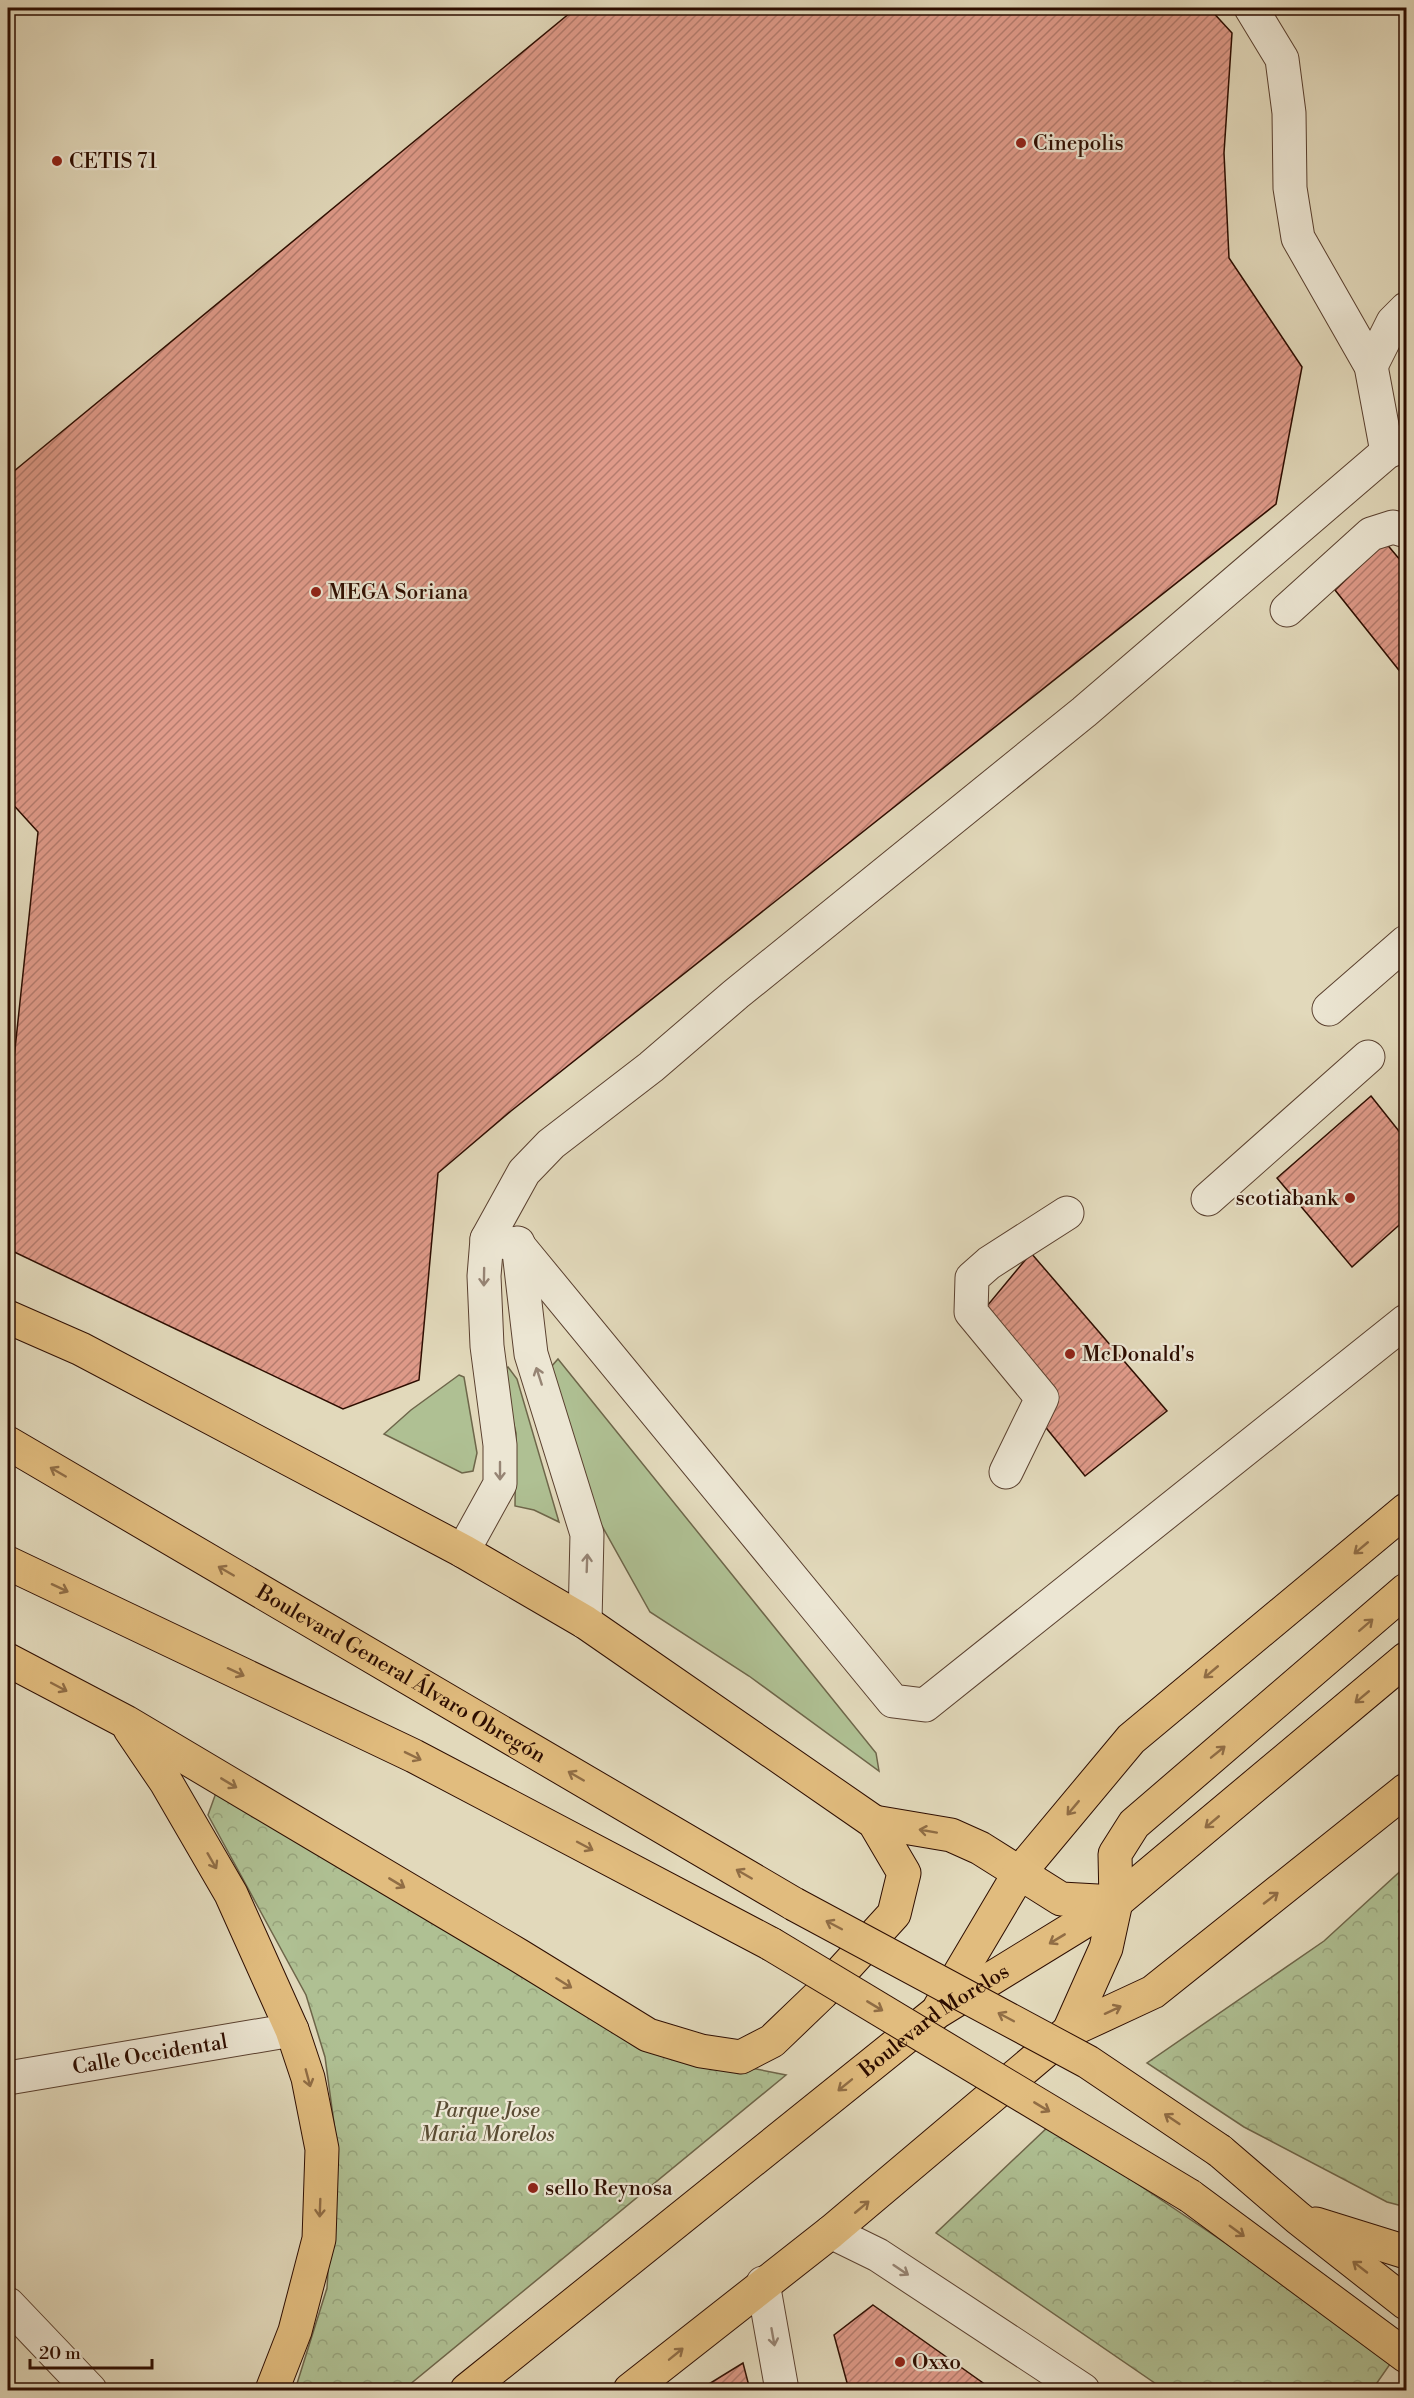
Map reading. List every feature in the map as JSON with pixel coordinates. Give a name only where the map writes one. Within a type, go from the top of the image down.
[{"type":"main road","points":[[8,1317],[81,1349],[464,1551],[585,1622],[874,1822],[904,1873],[894,1914],[822,1993],[772,2041],[741,2057],[701,2051],[648,2035],[126,1722],[8,1660]]},
{"type":"main road","name":"Boulevard General Álvaro Obregón","points":[[8,1443],[794,1904],[1088,2062],[1220,2151],[1298,2218]]},
{"type":"main road","points":[[937,2012],[1020,1872],[1131,1739],[1407,1510]]},
{"type":"main road","points":[[8,1563],[414,1756],[771,1944],[1190,2196],[1407,2356]]},
{"type":"main road","points":[[1069,2031],[1106,1948],[1116,1902],[1115,1854],[1134,1824],[1407,1590]]},
{"type":"main road","name":"Boulevard Morelos","points":[[467,2391],[937,2012],[1116,1902],[1407,1659]]},
{"type":"main road","points":[[126,1722],[166,1782],[231,1894],[292,2030],[308,2078],[322,2150],[319,2239],[295,2331],[272,2391]]},
{"type":"main road","points":[[630,2391],[763,2283],[831,2232],[1069,2031],[1153,1992],[1407,1790]]},
{"type":"main road","points":[[874,1822],[951,1835],[980,1848],[1061,1899],[1116,1902]]},
{"type":"main road","points":[[1298,2218],[1407,2252]]},
{"type":"main road","points":[[1298,2218],[1407,2303]]},
{"type":"street","points":[[464,1551],[500,1484],[500,1445],[487,1346],[484,1276],[487,1239],[524,1172],[551,1144],[651,1067],[741,990],[1084,712],[1397,448],[1371,366],[1298,238],[1290,188],[1289,113],[1282,59],[1251,8]]},
{"type":"street","points":[[1371,366],[1393,322],[1407,309]]},
{"type":"street","points":[[1287,610],[1371,534],[1393,527],[1407,531]]},
{"type":"street","points":[[1329,1009],[1407,942]]},
{"type":"street","points":[[1208,1198],[1368,1057]]},
{"type":"street","points":[[508,1203],[518,1245],[531,1354],[587,1534],[585,1622]]},
{"type":"street","points":[[1006,1473],[1042,1398],[971,1312],[972,1278],[989,1263],[1067,1213]]},
{"type":"street","points":[[487,1239],[518,1245],[893,1701],[926,1705],[1407,1321]]},
{"type":"street","name":"Calle Occidental","points":[[8,2078],[292,2030]]},
{"type":"street","points":[[831,2232],[878,2255],[1083,2391]]},
{"type":"street","points":[[763,2283],[782,2391]]},
{"type":"street","points":[[8,2304],[90,2391]]},
{"type":"green space","points":[[558,1359],[876,1753],[879,1771],[749,1676],[650,1612],[597,1517],[551,1367]]},
{"type":"green space","points":[[508,1367],[517,1379],[559,1522],[534,1510],[515,1506],[516,1433],[501,1372]]},
{"type":"green space","points":[[459,1375],[464,1377],[477,1453],[473,1471],[462,1473],[384,1434],[411,1410]]},
{"type":"green space","name":"Parque Jose Maria Morelos","points":[[217,1790],[736,2065],[786,2075],[403,2390],[295,2390],[327,2288],[336,2138],[325,2057],[306,1995],[208,1815]]},
{"type":"green space","points":[[1406,1866],[1406,2207],[1387,2202],[1244,2127],[1147,2063],[1324,1941]]},
{"type":"green space","points":[[1050,2125],[1395,2357],[1372,2390],[1165,2390],[936,2233]]},
{"type":"building","points":[[576,8],[1209,8],[1232,33],[1224,153],[1229,258],[1302,367],[1276,504],[511,1111],[438,1173],[419,1380],[343,1409],[8,1249],[8,1115],[38,832],[8,799],[8,476]]},
{"type":"building","points":[[1385,542],[1406,567],[1406,679],[1335,590]]},
{"type":"building","name":"scotiabank","points":[[1371,1096],[1406,1140],[1406,1219],[1352,1267],[1277,1178]]},
{"type":"building","name":"McDonald's","points":[[1031,1253],[1167,1411],[1085,1476],[1039,1419],[987,1306]]},
{"type":"building","points":[[873,2305],[993,2390],[849,2390],[834,2335]]},
{"type":"building","points":[[743,2363],[750,2390],[699,2390]]},
{"type":"place","name":"Cinepolis","points":[[1021,143]]},
{"type":"place","name":"CETIS 71","points":[[57,161]]},
{"type":"place","name":"MEGA Soriana","points":[[316,592]]},
{"type":"place","name":"scotiabank","points":[[1350,1198]]},
{"type":"place","name":"McDonald's","points":[[1070,1354]]},
{"type":"place","name":"sello Reynosa","points":[[533,2188]]},
{"type":"place","name":"Oxxo","points":[[900,2362]]}]
